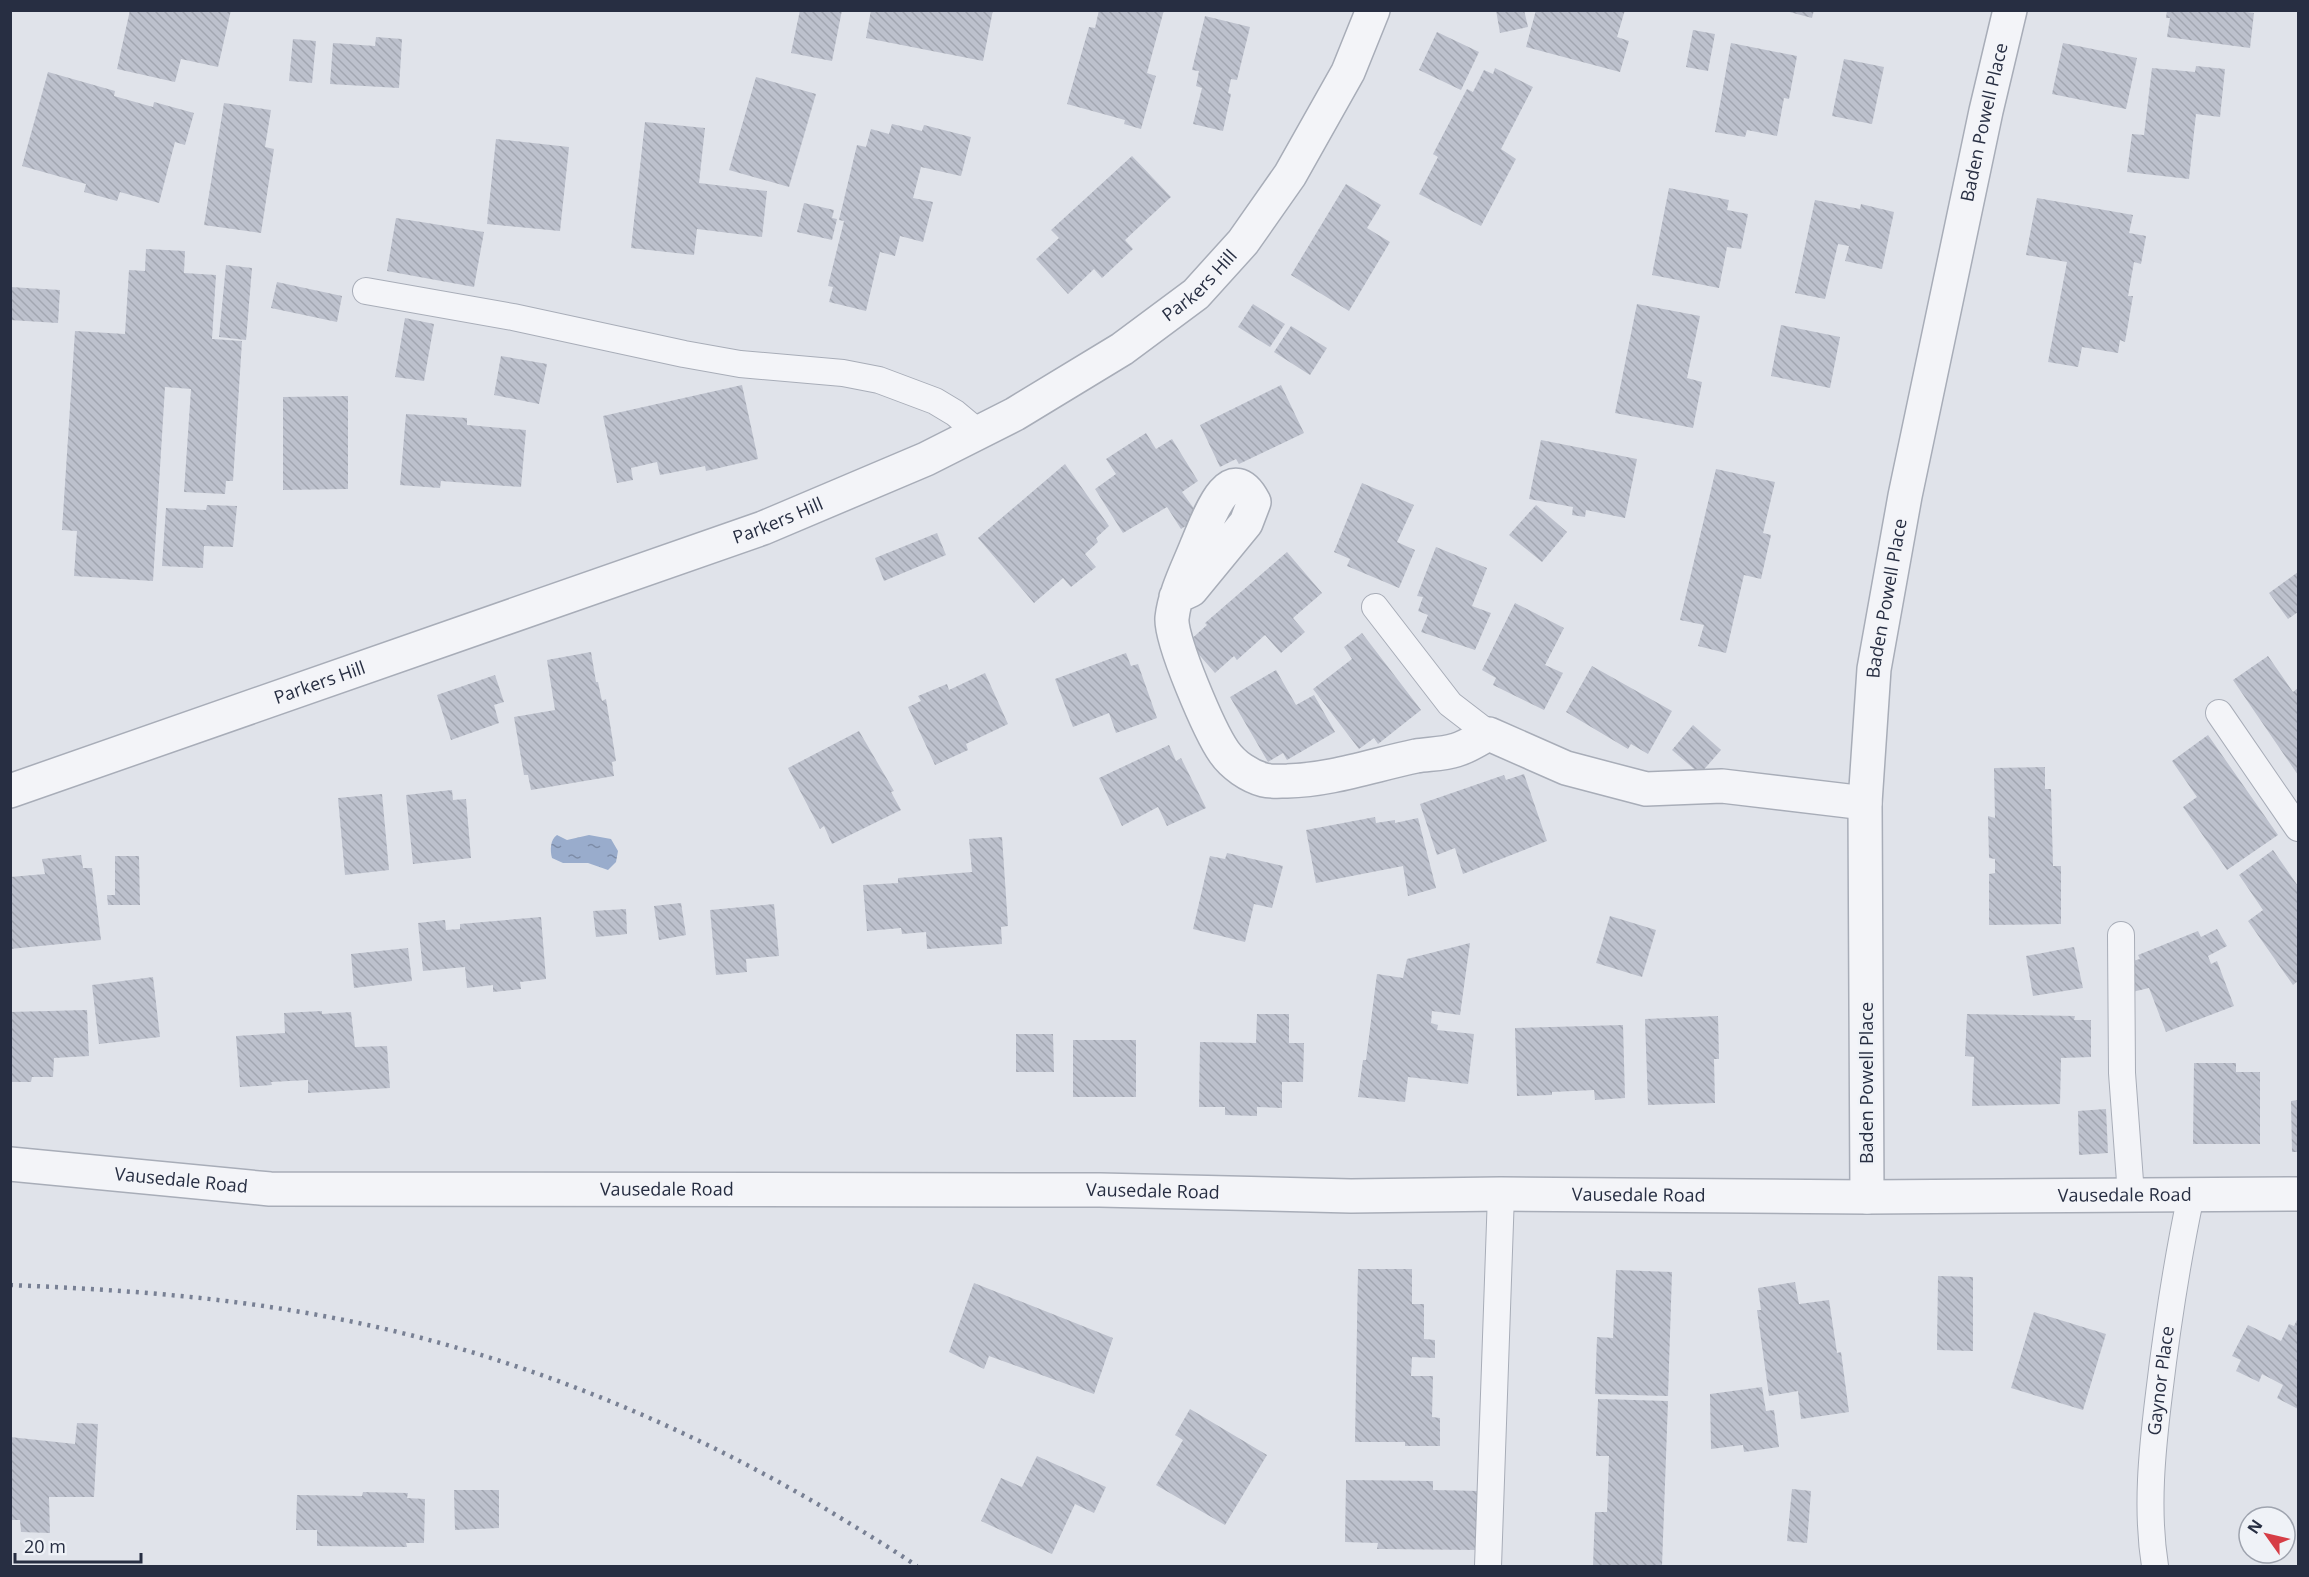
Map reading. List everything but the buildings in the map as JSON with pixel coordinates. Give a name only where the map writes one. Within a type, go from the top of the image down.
[{"type":"street","name":"Parkers Hill","points":[[10,791],[763,528],[926,459],[1015,414],[1122,349],[1196,294],[1244,242],[1290,175],[1348,72],[1373,10]]},
{"type":"street","name":"Baden Powell Place","points":[[1868,1197],[1865,803],[1874,669],[1905,496],[1983,123],[2010,10]]},
{"type":"street","points":[[1176,597],[1172,620],[1174,637],[1207,721],[1224,753],[1242,771],[1265,781],[1304,781],[1337,776],[1417,756],[1457,750],[1489,734],[1566,768],[1646,789],[1722,786],[1865,803]]},
{"type":"street","name":"Vausedale Road","points":[[10,1164],[270,1189],[1100,1190],[1352,1196],[1501,1194],[1868,1197],[2298,1194]]},
{"type":"lane","points":[[366,291],[513,317],[740,364],[843,373],[879,380],[935,401],[955,413],[978,433]]},
{"type":"lane","points":[[1375,608],[1450,704],[1489,734]]},
{"type":"lane","points":[[2219,713],[2298,828]]},
{"type":"lane","points":[[2121,935],[2122,1073],[2131,1195]]},
{"type":"lane","points":[[1488,1566],[1501,1194]]},
{"type":"lane","name":"Gaynor Place","points":[[2155,1566],[2151,1513],[2152,1453],[2168,1317],[2191,1196]]},
{"type":"water","points":[[557,835],[567,840],[589,835],[611,839],[618,851],[616,862],[608,870],[588,863],[563,863],[552,858],[551,845]]},
{"type":"railway","points":[[10,1285],[82,1288],[260,1305],[366,1325],[504,1362],[572,1386],[705,1444],[769,1476],[917,1566]]}]
